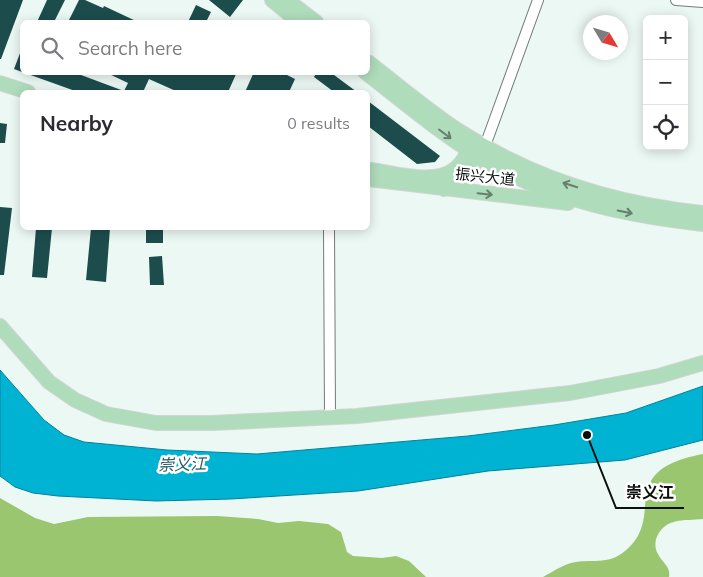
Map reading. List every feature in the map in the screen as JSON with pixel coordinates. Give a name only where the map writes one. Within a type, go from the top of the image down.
[{"type":"main road","points":[[272,0],[297,20]]},
{"type":"main road","points":[[287,0],[313,20]]},
{"type":"main road","points":[[370,64],[477,148],[560,182],[601,196],[703,213]]},
{"type":"main road","points":[[369,75],[477,148],[556,193],[599,206],[703,224]]},
{"type":"main road","points":[[0,83],[22,90]]},
{"type":"main road","points":[[0,91],[20,98]]},
{"type":"main road","points":[[431,183],[454,170],[477,148]]},
{"type":"main road","name":"振兴大道","points":[[370,170],[431,183],[599,206]]},
{"type":"main road","name":"振兴大道","points":[[370,179],[431,183]]},
{"type":"main road","points":[[0,326],[49,382],[75,400],[106,414],[156,422],[212,423],[357,416],[570,393],[659,376],[703,363]]},
{"type":"street","points":[[477,148],[538,0]]},
{"type":"street","points":[[676,0],[703,2]]},
{"type":"street","points":[[329,230],[330,416]]},
{"type":"green space","points":[[703,454],[703,519],[682,520],[669,524],[664,527],[656,539],[656,550],[669,570],[669,577],[543,577],[571,563],[605,560],[619,556],[637,537],[643,523],[646,496],[650,483],[659,471],[676,462]]},
{"type":"green space","points":[[0,498],[35,518],[54,524],[88,517],[217,516],[258,519],[278,523],[299,521],[328,524],[341,532],[347,552],[353,556],[382,558],[396,556],[409,561],[426,577],[0,577]]},
{"type":"water","name":"崇义江","points":[[0,370],[44,420],[64,435],[84,442],[167,450],[257,454],[468,436],[554,425],[626,413],[703,386],[703,440],[625,460],[488,471],[358,491],[231,499],[156,501],[58,496],[33,493],[15,487],[0,476]]},
{"type":"building","points":[[0,0],[23,0],[1,59],[0,59]]},
{"type":"building","points":[[47,0],[65,0],[55,20],[38,20]]},
{"type":"building","points":[[79,0],[85,0],[103,8],[104,6],[134,20],[69,20]]},
{"type":"building","points":[[209,0],[243,0],[230,17]]},
{"type":"building","points":[[196,5],[211,12],[207,20],[189,20]]},
{"type":"building","points":[[20,53],[20,71],[14,69]]},
{"type":"building","points":[[31,75],[81,75],[121,90],[72,90]]},
{"type":"building","points":[[111,75],[236,75],[229,90],[174,90],[149,79],[144,90],[124,90],[128,83]]},
{"type":"building","points":[[253,75],[287,75],[295,79],[290,90],[246,90]]},
{"type":"building","points":[[315,75],[334,75],[354,90],[331,90],[314,77]]},
{"type":"building","points":[[370,103],[440,156],[435,162],[417,164],[370,128]]},
{"type":"building","points":[[0,123],[7,124],[5,143],[0,143]]},
{"type":"building","points":[[0,207],[12,208],[4,275],[0,275]]},
{"type":"building","points":[[36,230],[52,230],[47,278],[32,277]]},
{"type":"building","points":[[91,230],[110,230],[106,282],[86,280]]},
{"type":"building","points":[[146,230],[163,230],[163,243],[146,243]]},
{"type":"building","points":[[162,256],[164,285],[150,285],[149,257]]},
{"type":"place","name":"崇义江","points":[[587,435]]}]
